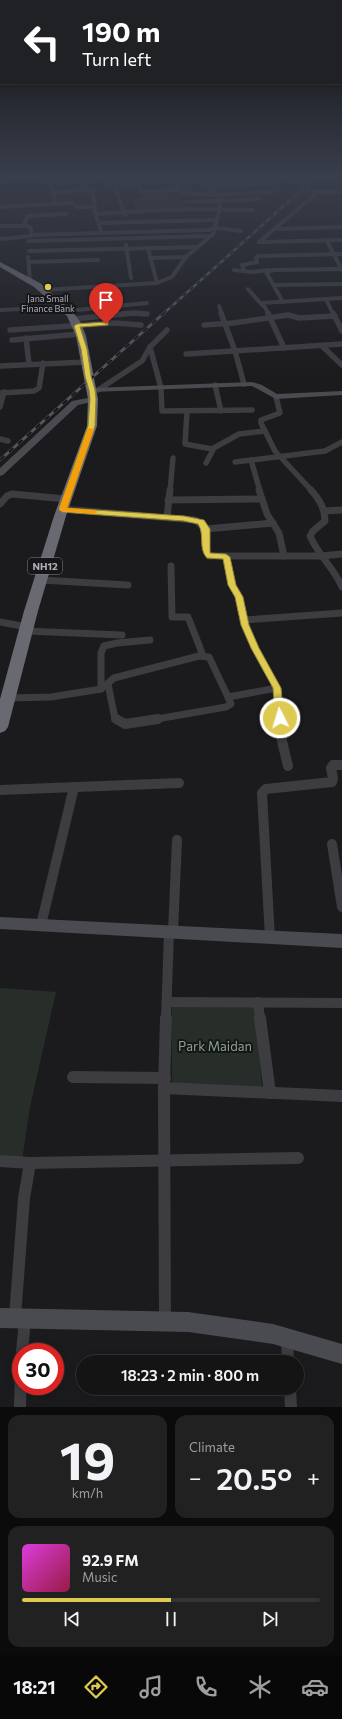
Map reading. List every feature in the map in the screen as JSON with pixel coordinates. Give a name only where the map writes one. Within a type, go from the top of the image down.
[{"type":"highway","name":"NH12","points":[[0,265],[30,281],[43,290],[64,309],[78,328],[87,362],[88,376],[94,396],[92,426],[64,504],[26,629],[0,726]]},
{"type":"street","points":[[30,243],[30,281]]},
{"type":"street","points":[[73,243],[148,248],[198,246]]},
{"type":"street","points":[[126,243],[131,278]]},
{"type":"street","points":[[43,290],[157,282],[171,278],[186,257],[202,243]]},
{"type":"street","points":[[234,270],[251,272],[269,270],[342,270],[328,243]]},
{"type":"street","points":[[0,244],[7,244]]},
{"type":"street","points":[[29,251],[126,246]]},
{"type":"street","points":[[148,248],[157,282]]},
{"type":"street","points":[[244,270],[242,265],[258,262],[256,257],[258,256],[342,254]]},
{"type":"street","points":[[150,258],[186,257]]},
{"type":"street","points":[[29,262],[98,260]]},
{"type":"street","points":[[269,270],[266,274],[283,302]]},
{"type":"street","points":[[274,285],[342,284]]},
{"type":"street","points":[[248,289],[271,317],[284,348]]},
{"type":"street","points":[[262,305],[262,303],[267,302],[342,298]]},
{"type":"street","points":[[326,299],[335,309],[335,316],[342,331]]},
{"type":"street","points":[[0,310],[64,309],[146,303]]},
{"type":"street","points":[[219,306],[235,351],[244,384]]},
{"type":"street","points":[[10,330],[78,328],[133,312],[147,314]]},
{"type":"street","points":[[204,325],[288,315],[299,318],[335,316]]},
{"type":"street","points":[[12,340],[78,328],[122,323],[141,325]]},
{"type":"street","points":[[94,396],[142,361],[150,347],[167,330]]},
{"type":"street","points":[[26,338],[29,364]]},
{"type":"street","points":[[186,354],[342,344]]},
{"type":"street","points":[[322,346],[342,365]]},
{"type":"street","points":[[150,347],[161,388],[162,411],[252,410]]},
{"type":"street","points":[[0,366],[87,362]]},
{"type":"street","points":[[0,407],[2,392],[34,391],[39,388],[43,363]]},
{"type":"street","points":[[0,473],[75,403],[94,396],[161,388],[244,384],[259,385],[276,398],[280,413],[276,416],[261,420],[265,431],[280,457],[324,505],[324,523],[312,531],[310,536],[321,556],[337,574],[342,587]]},
{"type":"street","points":[[215,385],[221,411]]},
{"type":"street","points":[[276,398],[342,393]]},
{"type":"street","points":[[187,411],[186,444],[188,446],[212,449],[239,434],[265,431]]},
{"type":"street","points":[[0,439],[8,441]]},
{"type":"street","points":[[235,462],[325,451],[330,449],[336,443],[342,442]]},
{"type":"street","points":[[206,463],[213,450],[212,449]]},
{"type":"street","points":[[167,517],[173,458]]},
{"type":"street","points":[[251,460],[267,514],[279,533],[284,556]]},
{"type":"street","points":[[0,504],[7,496],[12,494],[64,504],[195,520],[201,522],[206,529],[207,553],[209,556],[321,556],[342,554]]},
{"type":"street","points":[[168,500],[262,498]]},
{"type":"street","points":[[324,511],[342,510]]},
{"type":"street","points":[[206,529],[273,523]]},
{"type":"street","points":[[226,557],[232,585],[239,597],[244,620],[253,644],[277,688],[282,741],[288,766]]},
{"type":"street","points":[[171,566],[172,617],[188,617],[202,653],[199,656]]},
{"type":"street","points":[[41,580],[128,585]]},
{"type":"street","points":[[244,620],[342,612]]},
{"type":"street","points":[[0,622],[26,629],[122,635]]},
{"type":"street","points":[[8,698],[51,697],[104,687],[114,678],[199,656],[209,657],[231,704],[226,707],[125,724],[115,720],[104,687],[102,652],[104,646],[150,640]]},
{"type":"street","points":[[228,698],[277,688]]},
{"type":"street","points":[[270,938],[262,793],[266,789],[332,782],[333,778],[331,768],[333,765],[342,765]]},
{"type":"street","points":[[0,790],[179,783]]},
{"type":"street","points":[[41,925],[74,787]]},
{"type":"street","points":[[165,1321],[165,1083],[171,932],[177,840]]},
{"type":"street","points":[[332,844],[342,907]]},
{"type":"street","points":[[0,922],[342,941]]},
{"type":"street","points":[[168,1002],[342,1003]]},
{"type":"street","points":[[258,1002],[270,1093]]},
{"type":"street","points":[[73,1078],[165,1083],[270,1093],[342,1096]]},
{"type":"street","points":[[0,1162],[30,1164],[298,1158]]},
{"type":"street","points":[[20,1343],[14,1317],[24,1198],[30,1164]]},
{"type":"street","points":[[14,1317],[188,1322],[273,1334],[342,1354]]},
{"type":"street","points":[[287,1338],[288,1355]]},
{"type":"street","points":[[19,1395],[18,1402],[20,1407]]},
{"type":"street","points":[[290,1395],[291,1407]]},
{"type":"green space","points":[[0,988],[56,992],[30,1107],[22,1161],[0,1159]]},
{"type":"green space","name":"Park Maidan","points":[[172,1005],[255,1005],[262,1087],[172,1086]]},
{"type":"railway","points":[[163,314],[243,243]]},
{"type":"railway","points":[[0,460],[164,313]]},
{"type":"slow traffic","points":[[91,429],[62,509],[94,512]]},
{"type":"place","name":"Jana Small Finance Bank","points":[[48,287]]},
{"type":"route","points":[[106,324],[77,326],[81,336],[92,390],[92,426],[62,509],[184,518],[201,522],[206,529],[205,550],[209,556],[226,557],[233,589],[239,597],[245,625],[255,648],[277,688],[280,718]]}]
